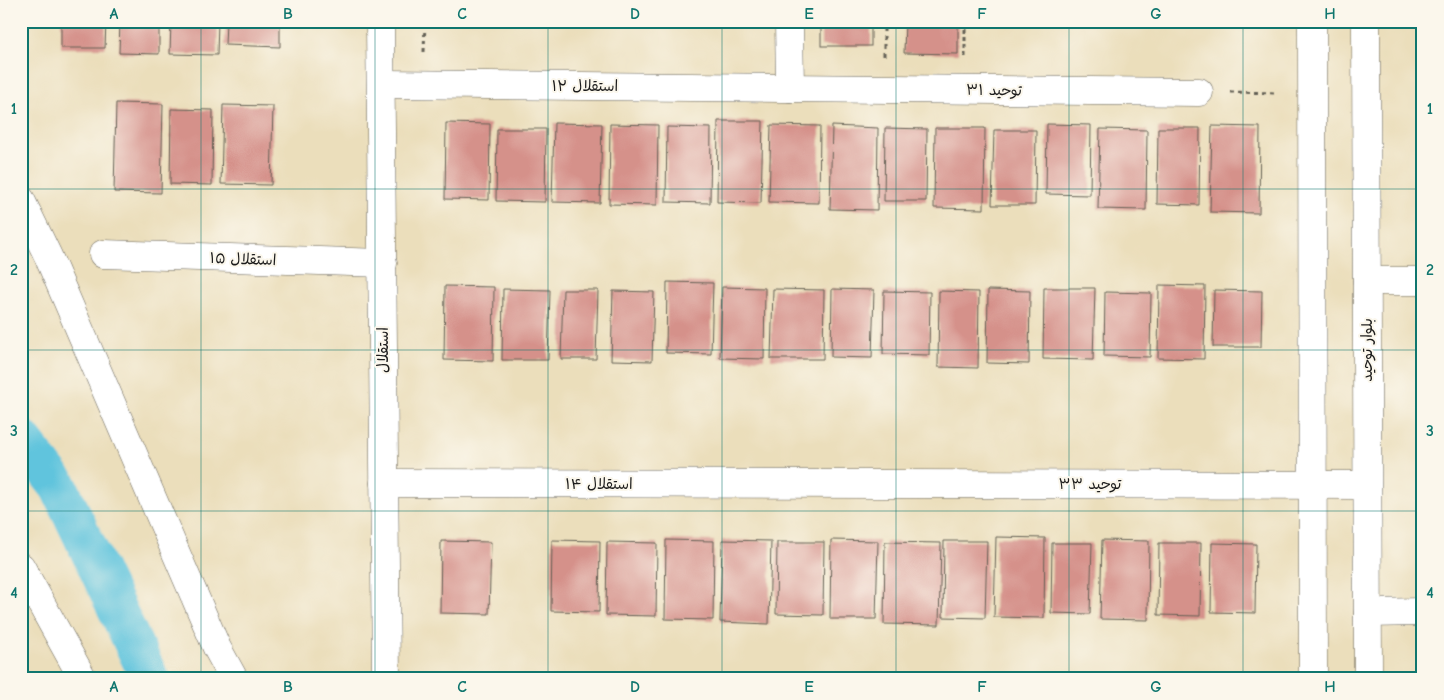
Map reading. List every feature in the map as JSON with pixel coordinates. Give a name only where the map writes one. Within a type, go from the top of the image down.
[{"type":"street","name":"استقلال","points":[[380,21],[386,679]]},
{"type":"street","points":[[789,21],[790,88]]},
{"type":"street","points":[[1312,21],[1313,679]]},
{"type":"street","name":"بلوار توحید","points":[[1366,21],[1368,679]]},
{"type":"street","name":"استقلال ۱۲","points":[[381,84],[790,88]]},
{"type":"street","name":"توحید ۳۱","points":[[790,88],[1199,92]]},
{"type":"street","points":[[21,200],[48,256],[217,648],[234,679]]},
{"type":"street","name":"استقلال ۱۵","points":[[103,254],[382,263]]},
{"type":"street","points":[[1367,281],[1423,281]]},
{"type":"street","name":"استقلال ۱۴","points":[[384,483],[813,484]]},
{"type":"street","name":"توحید ۳۳","points":[[813,484],[1367,485]]},
{"type":"street","points":[[21,568],[83,679]]},
{"type":"street","points":[[1368,613],[1423,612]]},
{"type":"path","points":[[1199,92],[1312,93]]},
{"type":"building","points":[[61,21],[106,21],[105,48],[61,48]]},
{"type":"building","points":[[120,21],[159,21],[159,54],[119,53]]},
{"type":"building","points":[[171,21],[218,21],[217,55],[170,54]]},
{"type":"building","points":[[226,21],[280,21],[280,47],[225,45]]},
{"type":"building","points":[[821,21],[871,21],[871,46],[821,46]]},
{"type":"building","points":[[905,21],[958,21],[958,54],[904,53]]},
{"type":"building","points":[[116,103],[163,104],[161,193],[114,192]]},
{"type":"building","points":[[223,105],[273,106],[271,185],[221,184]]},
{"type":"building","points":[[171,109],[213,110],[212,185],[170,184]]},
{"type":"building","points":[[718,121],[763,121],[761,203],[717,202]]},
{"type":"building","points":[[446,123],[490,124],[489,200],[445,199]]},
{"type":"building","points":[[554,123],[602,124],[600,203],[552,202]]},
{"type":"building","points":[[610,124],[658,125],[657,205],[609,204]]},
{"type":"building","points":[[1047,124],[1091,125],[1090,195],[1046,194]]},
{"type":"building","points":[[771,125],[820,126],[819,203],[769,202]]},
{"type":"building","points":[[832,126],[878,128],[877,210],[830,209]]},
{"type":"building","points":[[1212,126],[1260,127],[1259,213],[1210,212]]},
{"type":"building","points":[[667,127],[711,128],[710,203],[666,202]]},
{"type":"building","points":[[885,128],[927,129],[926,201],[884,201]]},
{"type":"building","points":[[935,128],[985,128],[984,209],[934,208]]},
{"type":"building","points":[[1158,128],[1200,128],[1199,205],[1157,204]]},
{"type":"building","points":[[497,129],[546,129],[545,202],[496,201]]},
{"type":"building","points":[[1100,129],[1147,130],[1146,210],[1098,209]]},
{"type":"building","points":[[994,130],[1036,130],[1035,205],[992,205]]},
{"type":"building","points":[[667,282],[713,283],[711,354],[666,353]]},
{"type":"building","points":[[1159,285],[1205,286],[1204,359],[1158,358]]},
{"type":"building","points":[[445,286],[494,287],[493,361],[444,360]]},
{"type":"building","points":[[722,287],[765,288],[764,359],[720,358]]},
{"type":"building","points":[[1044,288],[1095,288],[1093,360],[1043,359]]},
{"type":"building","points":[[503,289],[550,290],[548,360],[502,360]]},
{"type":"building","points":[[773,289],[824,290],[823,359],[771,359]]},
{"type":"building","points":[[832,289],[874,290],[872,358],[831,357]]},
{"type":"building","points":[[563,290],[598,290],[596,359],[561,359]]},
{"type":"building","points":[[988,290],[1030,291],[1029,364],[987,363]]},
{"type":"building","points":[[1214,290],[1262,291],[1261,347],[1213,347]]},
{"type":"building","points":[[613,291],[654,292],[652,361],[611,360]]},
{"type":"building","points":[[884,291],[930,292],[929,355],[883,354]]},
{"type":"building","points":[[939,291],[979,292],[978,368],[938,367]]},
{"type":"building","points":[[1105,292],[1151,293],[1150,357],[1104,356]]},
{"type":"building","points":[[996,537],[1045,538],[1044,618],[994,617]]},
{"type":"building","points":[[552,540],[600,541],[599,612],[551,611]]},
{"type":"building","points":[[666,540],[714,541],[713,620],[665,619]]},
{"type":"building","points":[[722,540],[771,541],[769,624],[720,622]]},
{"type":"building","points":[[831,540],[878,541],[876,619],[830,619]]},
{"type":"building","points":[[1102,540],[1149,541],[1148,620],[1100,619]]},
{"type":"building","points":[[441,541],[491,542],[489,614],[440,613]]},
{"type":"building","points":[[944,541],[987,541],[985,618],[943,617]]},
{"type":"building","points":[[607,542],[657,543],[656,616],[606,615]]},
{"type":"building","points":[[777,542],[824,542],[823,615],[776,614]]},
{"type":"building","points":[[885,542],[941,543],[939,625],[884,624]]},
{"type":"building","points":[[1052,543],[1092,543],[1090,614],[1051,613]]},
{"type":"building","points":[[1159,543],[1201,543],[1200,616],[1158,615]]},
{"type":"building","points":[[1212,543],[1256,544],[1255,613],[1211,612]]},
{"type":"waterway","points":[[21,438],[59,487],[150,679]]}]
